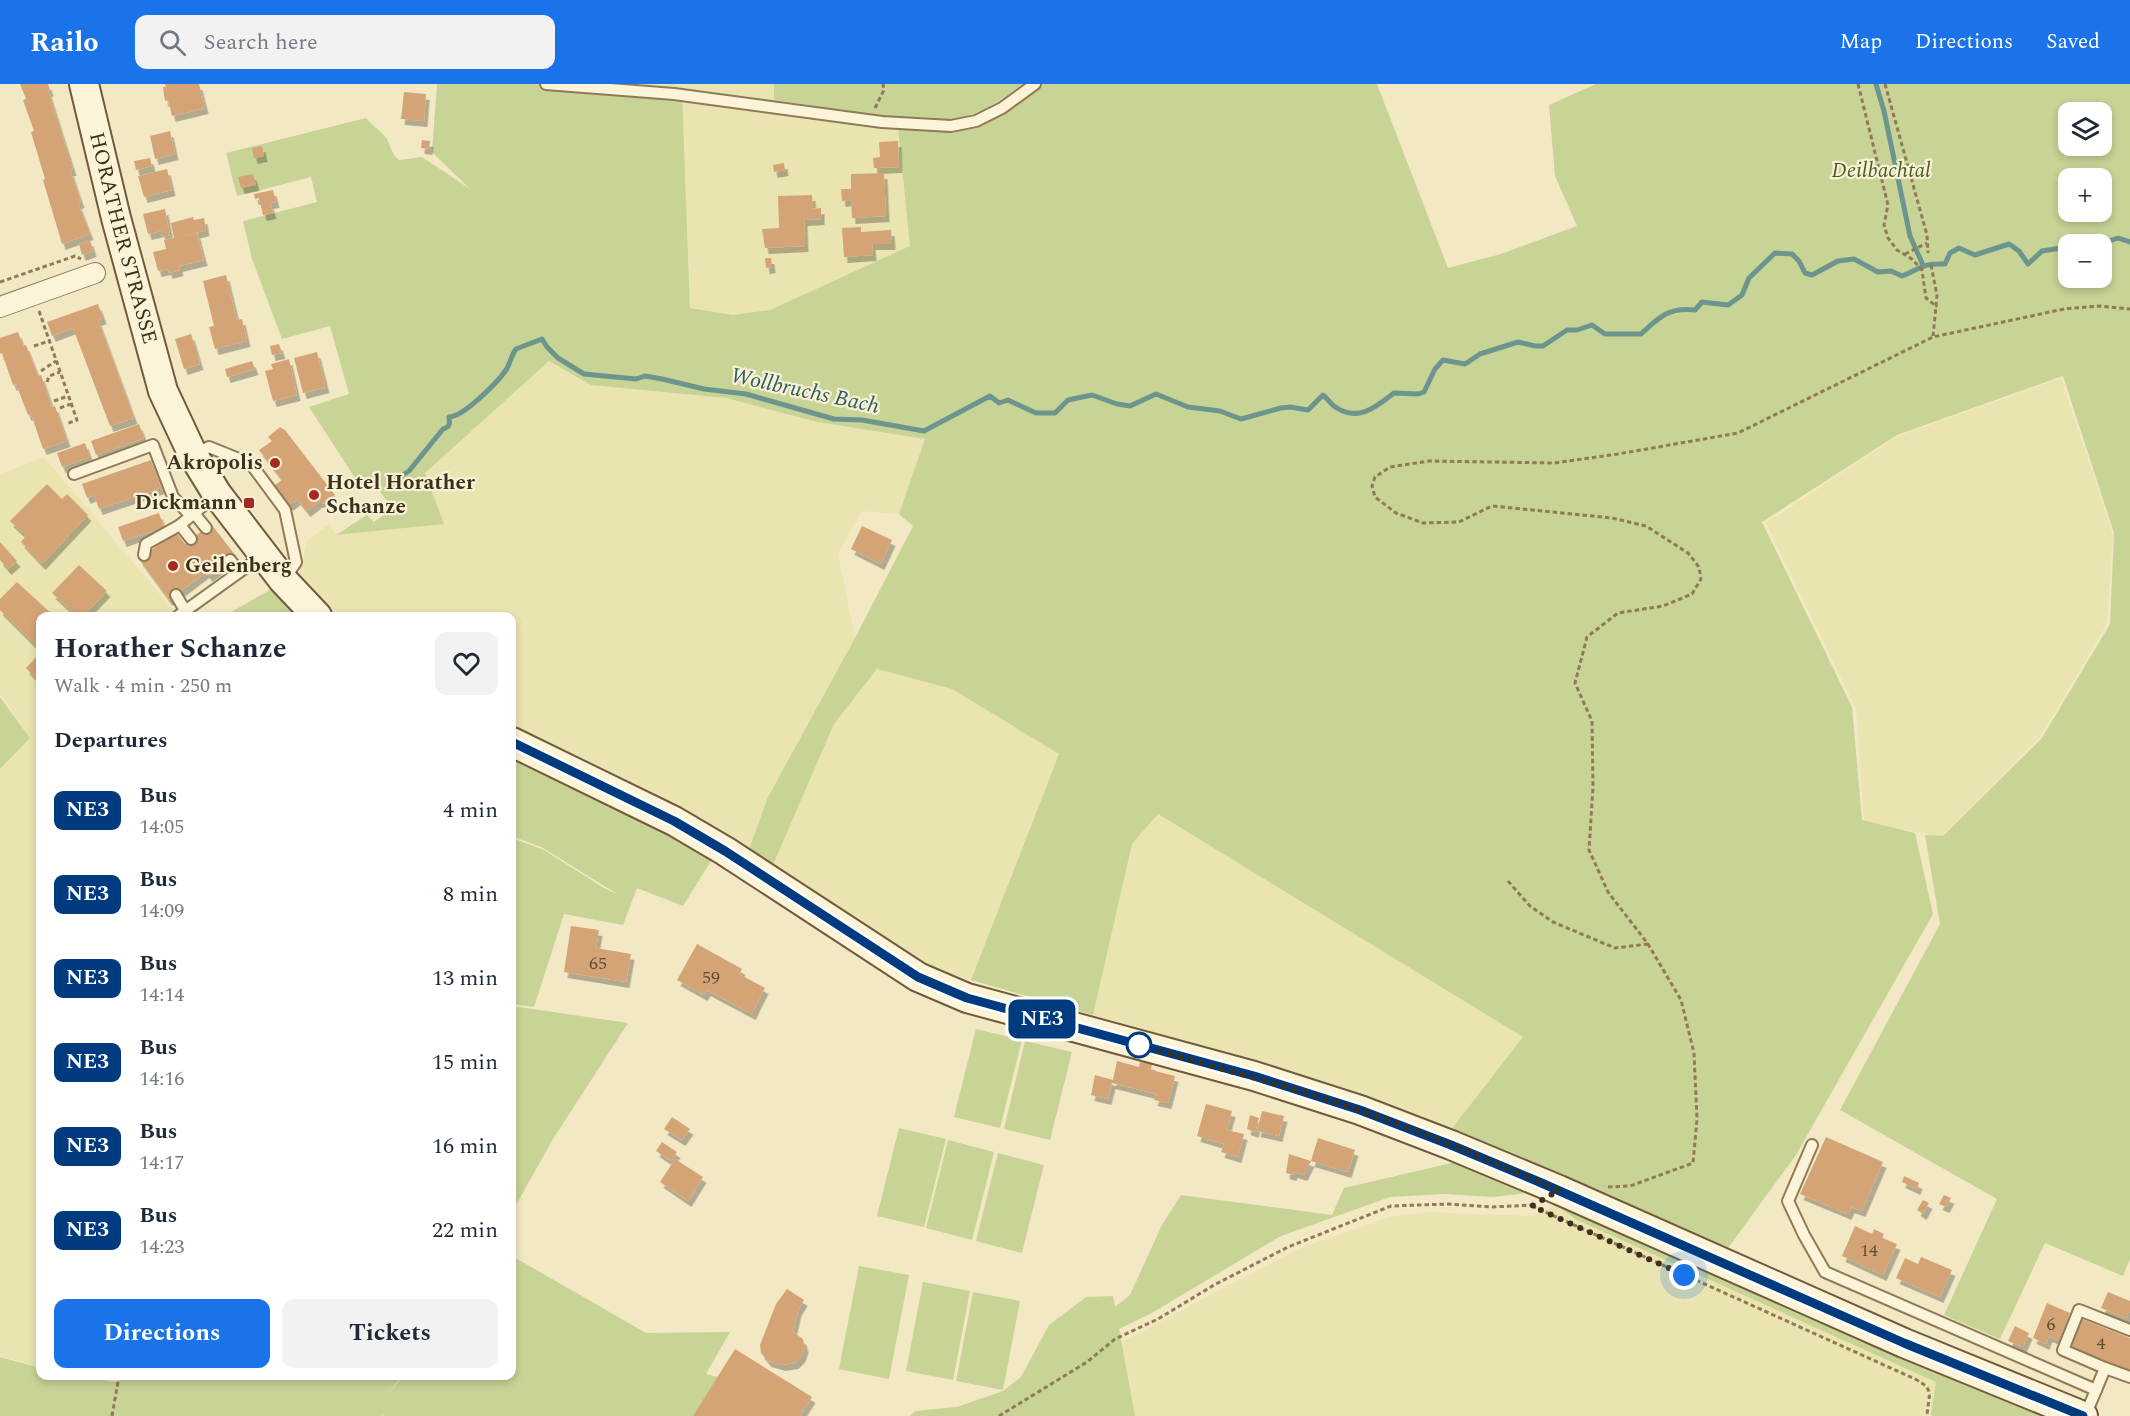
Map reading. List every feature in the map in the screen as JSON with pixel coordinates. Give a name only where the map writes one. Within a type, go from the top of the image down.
[{"type":"main road","name":"HORATHER STRASSE","points":[[84,84],[116,218],[163,391],[193,455],[217,494],[263,555],[313,612]]},
{"type":"main road","points":[[516,744],[674,821],[725,851],[918,977],[967,998],[1254,1076],[1360,1110],[1559,1190],[1904,1343],[2084,1416]]},
{"type":"street","points":[[0,307],[95,273]]},
{"type":"lane","points":[[546,84],[674,94],[926,126],[951,126],[976,121],[1002,108],[1035,84]]},
{"type":"lane","points":[[74,474],[153,445],[173,497],[206,528]]},
{"type":"lane","points":[[193,455],[210,447],[251,464],[285,510],[296,562],[284,580]]},
{"type":"lane","points":[[144,555],[146,544],[180,525],[217,494]]},
{"type":"lane","points":[[180,525],[191,539]]},
{"type":"lane","points":[[185,612],[224,581],[263,555]]},
{"type":"lane","points":[[230,560],[239,571]]},
{"type":"lane","points":[[216,571],[224,581]]},
{"type":"lane","points":[[176,595],[181,612]]},
{"type":"lane","points":[[1812,1145],[1788,1202],[1825,1272],[2096,1390]]},
{"type":"lane","points":[[2130,1330],[2079,1310],[2063,1350],[2130,1377]]},
{"type":"lane","points":[[2084,1416],[2106,1368]]},
{"type":"path","points":[[870,120],[884,90],[883,84]]},
{"type":"path","points":[[1858,84],[1888,205],[1884,225],[1888,238],[1897,250],[1905,254],[1922,270],[1926,298],[1937,307]]},
{"type":"path","points":[[1885,84],[1927,235],[1928,252]]},
{"type":"path","points":[[1905,254],[1927,243]]},
{"type":"path","points":[[0,282],[75,256],[92,264],[95,273]]},
{"type":"path","points":[[1931,265],[1937,295],[1933,337]]},
{"type":"path","points":[[33,295],[77,420],[66,424]]},
{"type":"path","points":[[1600,1187],[1630,1186],[1693,1163],[1697,1119],[1694,1053],[1681,1000],[1648,944],[1608,892],[1589,850],[1593,787],[1592,721],[1575,683],[1587,637],[1618,614],[1663,606],[1692,594],[1701,579],[1699,567],[1688,553],[1646,526],[1612,518],[1492,506],[1459,522],[1423,523],[1396,513],[1375,497],[1372,486],[1375,477],[1390,467],[1429,460],[1554,463],[1738,433],[1933,337],[2064,309],[2099,306],[2130,309]]},
{"type":"path","points":[[34,346],[49,341]]},
{"type":"path","points":[[41,370],[56,361]]},
{"type":"path","points":[[47,382],[49,376],[60,372]]},
{"type":"path","points":[[54,401],[68,396]]},
{"type":"path","points":[[60,408],[71,404]]},
{"type":"path","points":[[1508,881],[1530,906],[1552,922],[1615,948],[1648,944]]},
{"type":"path","points":[[1532,1206],[1559,1190]]},
{"type":"path","points":[[999,1416],[1087,1362],[1115,1339],[1158,1319],[1214,1285],[1288,1247],[1391,1206],[1448,1204],[1491,1207],[1532,1206],[1915,1378],[1927,1385],[1930,1391],[1927,1416]]},
{"type":"path","points":[[112,1416],[118,1380]]},
{"type":"shaded area","points":[[615,84],[774,84],[774,100],[897,118],[910,246],[770,310],[691,321],[682,91]]},
{"type":"shaded area","points":[[549,361],[591,385],[726,398],[817,422],[926,439],[899,514],[862,511],[838,553],[855,638],[768,797],[748,852],[608,773],[516,729],[516,612],[334,612],[298,578],[307,541],[328,525],[336,535],[444,524],[425,473]]},
{"type":"shaded area","points":[[2061,378],[2113,535],[2107,624],[2040,737],[1941,837],[1864,822],[1856,709],[1766,523],[1896,437]]},
{"type":"shaded area","points":[[44,457],[175,612],[36,612],[36,1366],[0,1356],[0,770],[30,738],[3,697],[0,696],[0,474]]},
{"type":"shaded area","points":[[877,669],[952,689],[1059,754],[971,980],[935,969],[772,867],[834,724]]},
{"type":"shaded area","points":[[1157,814],[1523,1037],[1450,1131],[1269,1065],[1093,1015],[1132,844]]},
{"type":"shaded area","points":[[1557,1205],[1575,1219],[1937,1382],[1931,1416],[1017,1416],[1116,1345],[1298,1249],[1389,1217],[1426,1212],[1532,1216]]},
{"type":"green space","name":"Deilbachtal","points":[[437,84],[615,84],[682,91],[690,308],[733,315],[770,310],[910,246],[898,128],[925,130],[1005,110],[1042,84],[1377,84],[1448,268],[1501,254],[1577,226],[1555,176],[1549,105],[1596,84],[2130,84],[2130,1259],[2123,1276],[2045,1243],[2000,1339],[1944,1315],[1997,1199],[1840,1110],[1940,924],[1925,835],[1943,836],[2042,738],[2110,624],[2114,533],[2063,376],[1897,435],[1762,522],[1852,707],[1862,820],[1915,833],[1933,914],[1796,1155],[1725,1252],[1450,1131],[1523,1037],[1158,814],[1132,844],[1093,1015],[971,980],[1059,754],[952,689],[877,669],[834,724],[772,867],[748,852],[768,797],[913,526],[899,514],[925,439],[817,422],[726,398],[591,385],[549,361],[425,473],[444,524],[336,535],[367,515],[374,522],[393,509],[372,481],[361,487],[309,407],[349,394],[330,326],[282,339],[252,259],[243,221],[317,202],[311,177],[237,196],[226,153],[366,118],[385,136],[399,160],[422,157],[470,189],[432,152]]},
{"type":"green space","points":[[774,84],[1023,84],[988,107],[967,116],[925,122],[774,100]]},
{"type":"green space","points":[[276,587],[302,612],[231,612]]},
{"type":"green space","points":[[0,697],[30,738],[0,769]]},
{"type":"green space","points":[[516,752],[714,856],[683,906],[637,888],[623,925],[564,914],[534,1007],[516,1005],[516,840],[544,850],[619,895],[543,848],[516,838]]},
{"type":"green space","points":[[516,1007],[628,1023],[553,1139],[516,1205]]},
{"type":"green space","points":[[976,1029],[1022,1040],[1000,1128],[954,1117]]},
{"type":"green space","points":[[1025,1041],[1072,1052],[1050,1140],[1004,1129]]},
{"type":"green space","points":[[899,1128],[946,1139],[924,1227],[877,1216]]},
{"type":"green space","points":[[948,1140],[994,1152],[972,1240],[926,1228]]},
{"type":"green space","points":[[998,1153],[1044,1165],[1022,1253],[976,1241]]},
{"type":"green space","points":[[1456,1162],[1537,1192],[1493,1197],[1444,1194],[1390,1197],[1281,1236],[1150,1314],[1119,1329],[1135,1416],[910,1416],[915,1411],[957,1407],[1003,1391],[1021,1377],[1049,1325],[1086,1297],[1113,1296],[1115,1307],[1130,1295],[1162,1225],[1181,1195],[1332,1215],[1344,1188]]},
{"type":"green space","points":[[1561,1202],[2059,1416],[1931,1416],[1936,1382],[1575,1219],[1557,1205]]},
{"type":"green space","points":[[516,1258],[646,1333],[730,1332],[706,1374],[722,1378],[696,1416],[383,1416],[383,1413],[382,1416],[0,1416],[0,1357],[36,1367],[36,1380],[114,1382],[121,1380],[399,1380],[389,1392],[400,1380],[516,1380]]},
{"type":"green space","points":[[859,1266],[909,1275],[889,1379],[839,1369]]},
{"type":"green space","points":[[923,1282],[970,1291],[953,1380],[906,1371]]},
{"type":"green space","points":[[973,1292],[1020,1301],[1003,1390],[956,1381]]},
{"type":"building","points":[[20,84],[48,84],[50,90],[48,91],[73,170],[70,170],[81,202],[78,203],[90,234],[62,244],[43,180],[45,179],[31,132],[34,131]]},
{"type":"building","points":[[165,84],[199,84],[205,108],[172,116],[168,100],[165,101],[163,87],[166,87]]},
{"type":"building","points":[[404,92],[426,94],[424,121],[401,119]]},
{"type":"building","points":[[170,131],[175,154],[155,159],[150,136]]},
{"type":"building","points":[[422,140],[430,141],[429,149],[421,148]]},
{"type":"building","points":[[898,141],[899,167],[874,168],[873,158],[880,157],[879,142]]},
{"type":"building","points":[[262,146],[264,156],[254,158],[252,148]]},
{"type":"building","points":[[150,158],[152,166],[136,170],[134,161]]},
{"type":"building","points":[[784,163],[785,170],[774,172],[773,165]]},
{"type":"building","points":[[167,169],[172,190],[144,197],[138,176]]},
{"type":"building","points":[[884,173],[886,216],[852,218],[851,200],[842,201],[841,189],[851,189],[851,174]]},
{"type":"building","points":[[253,174],[256,185],[241,188],[238,177]]},
{"type":"building","points":[[273,190],[276,202],[270,203],[273,213],[263,215],[259,198],[255,199],[254,194]]},
{"type":"building","points":[[812,195],[813,209],[821,208],[821,219],[804,220],[805,246],[765,248],[762,229],[779,228],[778,196]]},
{"type":"building","points":[[165,209],[170,235],[162,237],[161,231],[148,234],[143,214]]},
{"type":"building","points":[[193,217],[194,220],[204,218],[206,230],[177,238],[197,233],[204,260],[179,266],[180,270],[169,273],[168,269],[158,271],[153,252],[166,249],[164,240],[174,238],[171,223]]},
{"type":"building","points":[[861,227],[861,232],[891,230],[892,244],[872,244],[873,255],[844,257],[842,228]]},
{"type":"building","points":[[90,240],[93,251],[82,255],[79,244]]},
{"type":"building","points":[[765,258],[771,258],[772,267],[766,268]]},
{"type":"building","points":[[226,275],[237,320],[242,319],[247,341],[215,349],[209,327],[214,326],[203,281]]},
{"type":"building","points":[[98,304],[103,318],[98,320],[134,418],[110,426],[73,328],[52,336],[47,322]]},
{"type":"building","points":[[18,332],[23,346],[26,345],[38,376],[41,375],[52,407],[55,406],[67,441],[43,449],[31,414],[28,415],[16,384],[13,385],[2,353],[0,354],[0,338]]},
{"type":"building","points":[[191,334],[200,364],[184,369],[175,339]]},
{"type":"building","points":[[279,344],[282,353],[272,355],[270,346]]},
{"type":"building","points":[[317,352],[326,387],[303,393],[294,358]]},
{"type":"building","points":[[289,359],[297,395],[273,401],[265,371],[273,369],[271,364]]},
{"type":"building","points":[[252,361],[255,369],[227,377],[225,369]]},
{"type":"building","points":[[139,424],[144,438],[96,455],[91,441]]},
{"type":"building","points":[[280,427],[285,430],[335,495],[323,504],[320,501],[307,511],[297,499],[288,504],[275,488],[275,485],[282,480],[259,450],[272,441],[268,437]]},
{"type":"building","points":[[85,443],[90,457],[62,467],[57,453]]},
{"type":"building","points":[[151,460],[161,488],[99,509],[94,495],[87,498],[82,484]]},
{"type":"building","points":[[47,484],[62,499],[67,494],[88,515],[42,564],[21,542],[26,536],[10,521]]},
{"type":"building","points":[[159,513],[164,527],[123,541],[118,527]]},
{"type":"building","name":"Geilenberg","points":[[211,524],[236,556],[209,576],[206,572],[169,600],[139,559],[176,532],[185,544]]},
{"type":"building","points":[[862,526],[892,540],[881,564],[851,549]]},
{"type":"building","points":[[0,542],[17,561],[8,569],[0,560]]},
{"type":"building","points":[[79,565],[107,591],[87,612],[73,612],[52,593]]},
{"type":"building","points":[[17,582],[50,612],[36,612],[36,646],[0,610],[0,599]]},
{"type":"building","points":[[36,657],[36,679],[26,668]]},
{"type":"building","points":[[571,926],[599,930],[596,948],[631,954],[626,982],[564,972]]},
{"type":"building","points":[[697,944],[742,969],[739,974],[765,988],[752,1014],[707,990],[704,995],[677,980]]},
{"type":"building","points":[[1117,1061],[1139,1067],[1140,1062],[1152,1064],[1151,1070],[1175,1076],[1168,1103],[1154,1100],[1156,1094],[1112,1083],[1108,1099],[1091,1095],[1095,1075],[1113,1080]]},
{"type":"building","points":[[1206,1104],[1232,1111],[1227,1130],[1244,1134],[1238,1157],[1221,1152],[1224,1144],[1197,1136]]},
{"type":"building","points":[[1262,1111],[1284,1116],[1279,1136],[1257,1131]]},
{"type":"building","points":[[1250,1115],[1259,1118],[1255,1132],[1247,1129]]},
{"type":"building","points":[[672,1117],[690,1129],[682,1140],[664,1129]]},
{"type":"building","points":[[1826,1137],[1883,1162],[1862,1211],[1851,1207],[1848,1214],[1800,1194]]},
{"type":"building","points":[[1318,1138],[1355,1150],[1348,1172],[1311,1161]]},
{"type":"building","points":[[662,1142],[677,1152],[671,1161],[656,1151]]},
{"type":"building","points":[[1289,1154],[1311,1161],[1304,1175],[1294,1172],[1293,1175],[1286,1173]]},
{"type":"building","points":[[675,1159],[703,1177],[688,1201],[660,1182]]},
{"type":"building","points":[[1904,1176],[1919,1183],[1917,1189],[1902,1182]]},
{"type":"building","points":[[1944,1195],[1951,1198],[1946,1207],[1939,1204]]},
{"type":"building","points":[[1923,1200],[1929,1203],[1923,1214],[1917,1210]]},
{"type":"building","points":[[1855,1226],[1872,1234],[1874,1229],[1884,1234],[1882,1238],[1897,1244],[1883,1275],[1842,1256]]},
{"type":"building","points":[[1921,1257],[1952,1270],[1940,1297],[1896,1278],[1905,1258],[1918,1264]]},
{"type":"building","points":[[787,1289],[804,1300],[798,1310],[793,1332],[803,1339],[805,1347],[802,1356],[795,1363],[782,1365],[768,1361],[761,1353],[760,1345],[776,1304]]},
{"type":"building","points":[[2108,1292],[2130,1301],[2130,1313],[2128,1312],[2126,1318],[2101,1308]]},
{"type":"building","points":[[2047,1303],[2070,1313],[2058,1340],[2049,1336],[2046,1344],[2033,1338]]},
{"type":"building","points":[[2082,1319],[2130,1338],[2130,1371],[2071,1347]]},
{"type":"building","points":[[2015,1326],[2029,1333],[2023,1347],[2008,1341]]},
{"type":"building","points":[[735,1349],[812,1397],[800,1416],[693,1416]]},
{"type":"waterway","points":[[1876,84],[1884,111],[1910,236],[1923,265]]},
{"type":"waterway","name":"Wollbruchs Bach","points":[[2112,240],[2118,238],[2130,242]]},
{"type":"waterway","name":"Wollbruchs Bach","points":[[389,484],[409,471],[443,429],[448,426],[449,417],[471,406],[495,383],[506,370],[516,349],[542,339],[558,358],[584,374],[636,379],[645,376],[704,389],[746,394],[834,419],[862,420],[924,431],[990,396],[999,403],[1008,400],[1036,413],[1055,413],[1068,400],[1092,395],[1130,406],[1156,394],[1188,407],[1220,411],[1241,419],[1281,408],[1308,410],[1323,395],[1335,407],[1345,412],[1360,413],[1381,403],[1394,393],[1424,392],[1435,369],[1443,360],[1465,364],[1480,354],[1518,342],[1543,346],[1567,330],[1577,330],[1592,325],[1605,334],[1641,334],[1665,314],[1678,310],[1695,310],[1702,302],[1728,305],[1742,295],[1749,278],[1775,253],[1792,254],[1799,261],[1805,273],[1812,275],[1838,261],[1854,259],[1878,272],[1891,271],[1902,276],[1927,265],[1945,264],[1950,253],[1959,248],[1975,255],[2009,244],[2019,251],[2028,264],[2042,251],[2058,249]]},
{"type":"bus line","name":"NE3","points":[[516,744],[674,821],[725,851],[918,977],[967,998],[1254,1076],[1360,1110],[1537,1181],[1904,1343],[2083,1416]]},
{"type":"place","name":"Akropolis","points":[[275,463]]},
{"type":"place","name":"Hotel Horather Schanze","points":[[314,495]]},
{"type":"place","name":"Dickmann","points":[[249,503]]},
{"type":"place","name":"Geilenberg","points":[[173,566]]},
{"type":"route","points":[[1139,1045],[1254,1076],[1360,1110],[1559,1190],[1532,1206],[1684,1275]]}]
